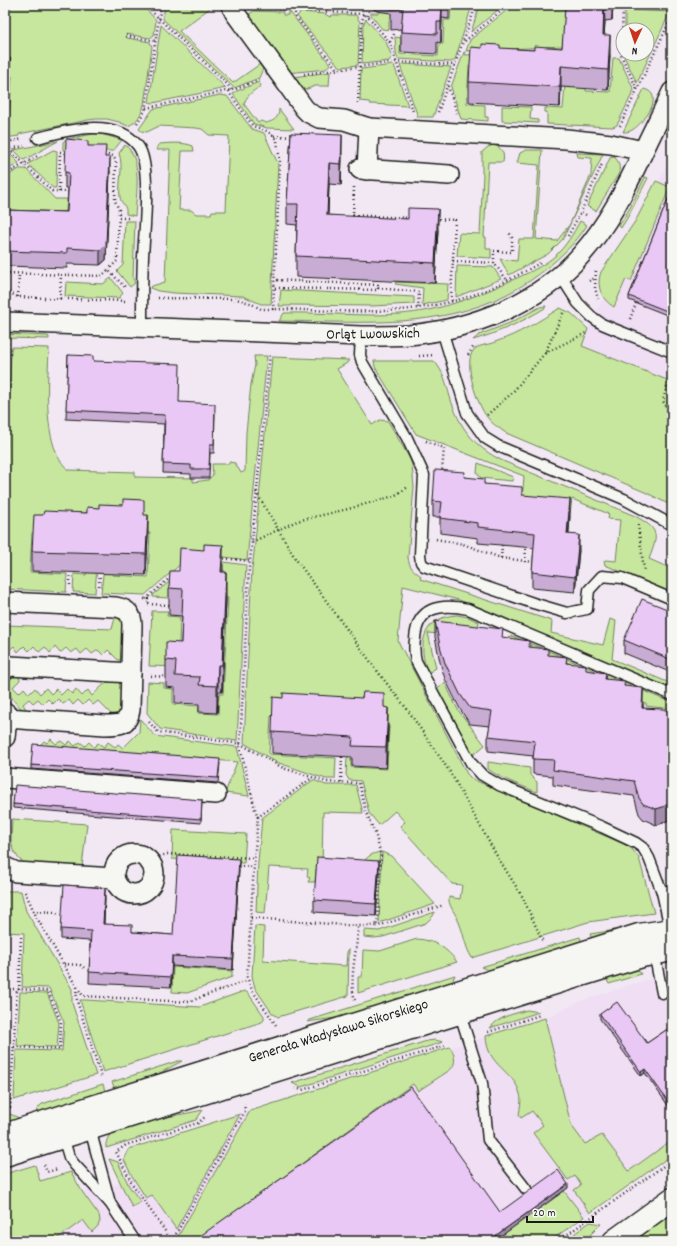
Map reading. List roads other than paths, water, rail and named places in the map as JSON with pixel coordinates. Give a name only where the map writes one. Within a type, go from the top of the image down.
[{"type":"street","points":[[231,5],[235,13],[304,108],[309,113],[320,118],[344,120],[363,126],[566,139],[611,144],[643,151]]},
{"type":"street","name":"Orląt Lwowskich","points":[[5,322],[361,336],[410,335],[457,327],[503,311],[534,295],[560,275],[581,255],[608,218],[626,189],[672,92]]},
{"type":"street","points":[[363,126],[360,175],[449,175]]},
{"type":"street","points":[[5,602],[116,607],[124,609],[131,615],[138,674],[129,716],[123,722],[105,725],[6,715],[5,737]]},
{"type":"street","points":[[5,669],[10,666],[138,674]]},
{"type":"street","points":[[5,778],[216,794]]},
{"type":"street","points":[[132,854],[139,855],[148,860],[153,868],[154,874],[150,886],[145,891],[132,894],[126,893],[116,884],[114,878],[116,865],[120,860],[132,854]]},
{"type":"street","points":[[5,868],[16,872],[114,878]]},
{"type":"street","name":"Generała Władysława Sikorskiego","points":[[5,1135],[72,1113],[456,1003],[665,939]]},
{"type":"street","name":"Generała Władysława Sikorskiego","points":[[5,1155],[90,1129],[456,1003]]},
{"type":"street","points":[[614,1241],[672,1199]]},
{"type":"lane","points":[[38,138],[61,131],[98,128],[116,132],[134,142],[139,147],[142,154],[145,176],[142,327]]},
{"type":"lane","points":[[560,275],[581,307],[602,324],[672,352]]},
{"type":"lane","points":[[442,330],[466,413],[485,438],[498,446],[634,504],[672,525]]},
{"type":"lane","points":[[361,336],[360,355],[362,362],[407,438],[424,475],[420,555],[421,562],[427,567],[567,613],[587,609],[589,590],[602,576],[622,578],[672,599]]},
{"type":"lane","points":[[662,993],[667,891],[643,848],[636,843],[602,827],[499,785],[486,778],[476,769],[416,661],[414,649],[415,634],[419,622],[423,615],[428,611],[444,607],[460,607],[672,695]]},
{"type":"lane","points":[[456,1003],[482,1083],[488,1140],[526,1189]]},
{"type":"lane","points":[[110,1203],[90,1129],[81,1119],[72,1113],[67,1122],[64,1137],[69,1157],[110,1203],[135,1241]]}]
